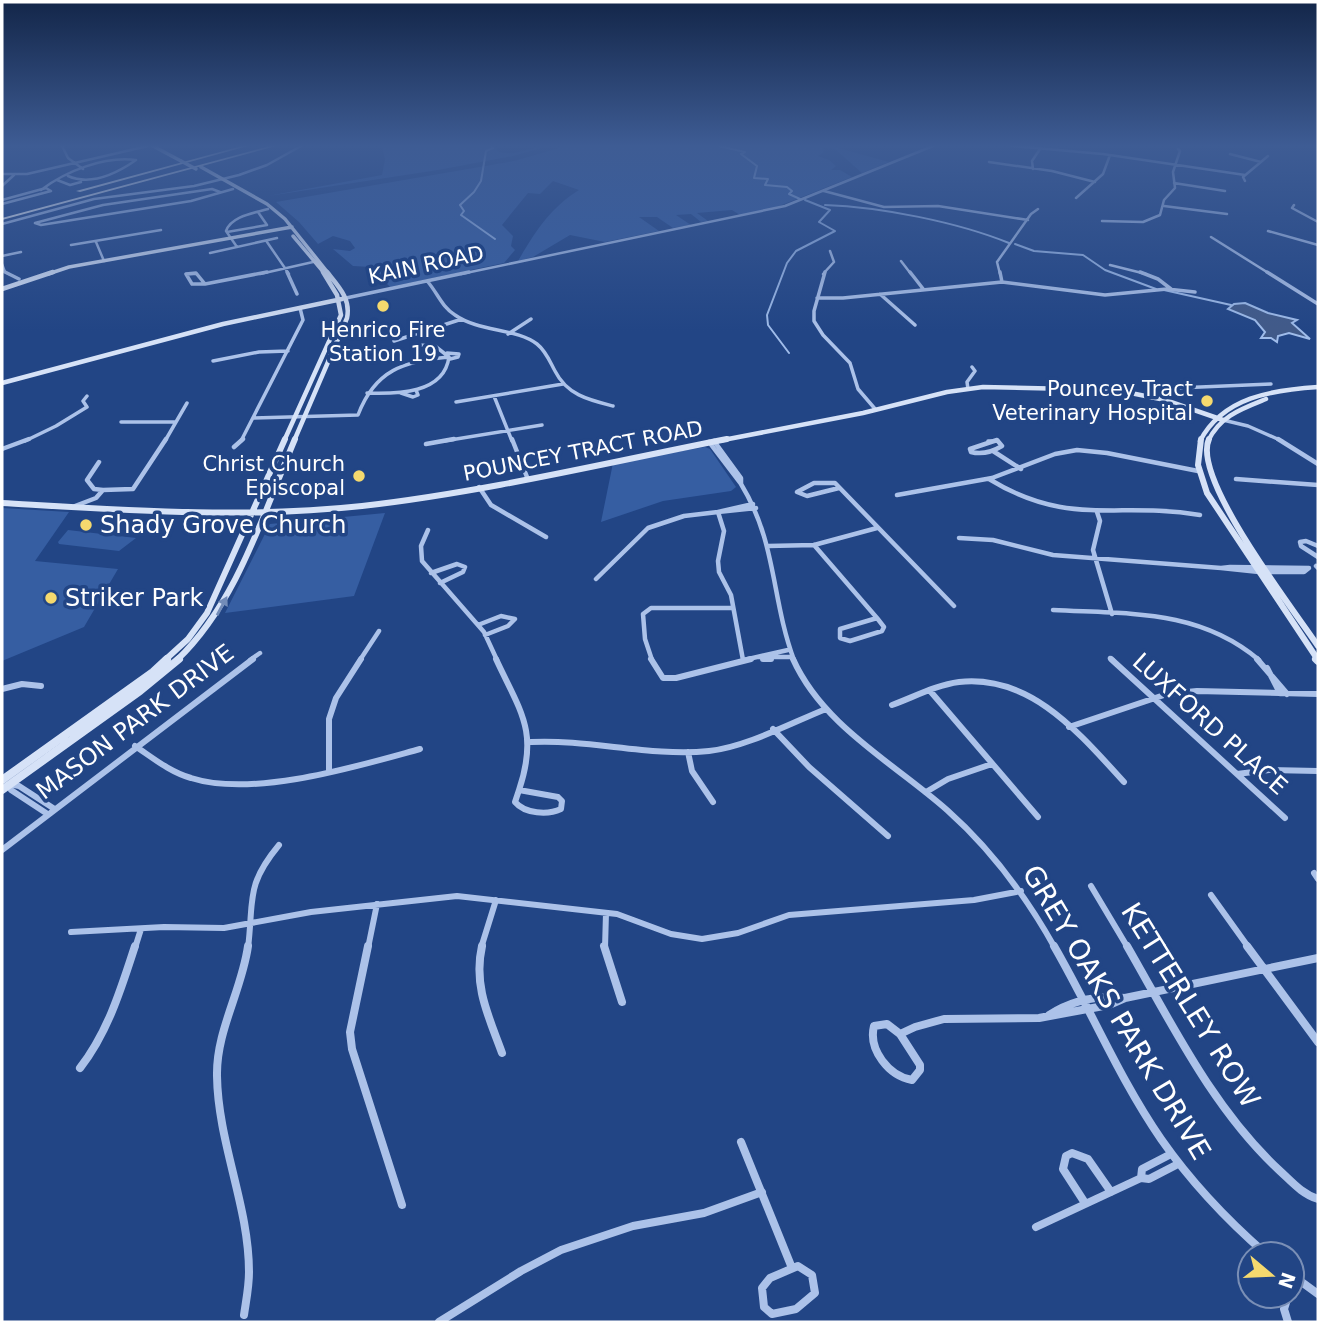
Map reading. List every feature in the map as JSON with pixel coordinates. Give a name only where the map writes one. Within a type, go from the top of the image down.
[{"type":"highway","points":[[2,221],[50,208]]},
{"type":"main road","points":[[4,781],[161,675],[197,642],[224,604],[349,307],[289,226],[272,208]]},
{"type":"main road","points":[[2,789],[4,781],[138,684],[182,646],[207,613],[253,513],[339,320],[343,299],[289,226],[268,209]]},
{"type":"main road","points":[[2,287],[19,279],[104,260],[289,226]]},
{"type":"main road","points":[[2,287],[104,260]]},
{"type":"main road","name":"KAIN ROAD","points":[[2,383],[210,328],[343,299]]},
{"type":"main road","name":"POUNCEY TRACT ROAD","points":[[2,503],[187,514],[264,513],[362,506],[480,487],[876,410],[968,389],[1012,386],[1099,389],[1165,400],[1219,418]]},
{"type":"main road","points":[[1318,389],[1261,400],[1219,418],[1203,431],[1198,443],[1198,471],[1207,493],[1318,646]]},
{"type":"main road","points":[[1219,418],[1207,443],[1207,473],[1218,497],[1318,661]]},
{"type":"street","points":[[2,221],[60,208]]},
{"type":"street","points":[[92,208],[35,223],[41,225],[141,208]]},
{"type":"street","name":"KAIN ROAD","points":[[343,299],[776,208]]},
{"type":"street","points":[[948,208],[1028,220]]},
{"type":"street","points":[[1102,221],[1131,227],[1131,223],[1155,219],[1163,213],[1164,208]]},
{"type":"street","points":[[1178,208],[1227,214]]},
{"type":"street","points":[[1292,208],[1318,222]]},
{"type":"street","points":[[237,247],[225,229],[232,222],[268,209]]},
{"type":"street","points":[[1002,282],[997,262],[1038,209]]},
{"type":"street","points":[[229,235],[268,225],[258,212]]},
{"type":"street","points":[[71,244],[161,230]]},
{"type":"street","points":[[1268,231],[1318,244]]},
{"type":"street","points":[[1211,237],[1318,304]]},
{"type":"street","points":[[210,253],[277,238]]},
{"type":"street","points":[[96,242],[104,260]]},
{"type":"street","points":[[267,242],[284,267],[297,294]]},
{"type":"street","points":[[830,251],[834,262],[823,274],[813,314],[816,325],[850,363],[858,389],[876,410]]},
{"type":"street","points":[[2,256],[21,252]]},
{"type":"street","points":[[205,284],[197,273],[186,275],[193,285],[205,284],[313,261]]},
{"type":"street","points":[[901,261],[924,290]]},
{"type":"street","points":[[2,264],[3,272],[19,279]]},
{"type":"street","points":[[1110,265],[1150,276],[1164,282],[1171,289]]},
{"type":"street","points":[[428,281],[444,306],[462,319],[528,340],[541,348],[563,384],[577,395],[613,406]]},
{"type":"street","points":[[817,298],[1002,282],[1105,295],[1171,289],[1195,292]]},
{"type":"street","points":[[880,294],[915,325]]},
{"type":"street","points":[[234,447],[242,441],[303,320],[300,308]]},
{"type":"street","points":[[394,341],[462,319]]},
{"type":"street","points":[[508,334],[531,319]]},
{"type":"street","points":[[419,345],[435,346],[449,356]]},
{"type":"street","points":[[213,361],[259,352],[288,351]]},
{"type":"street","points":[[367,393],[401,393],[413,397],[418,395],[416,390],[441,376],[449,356]]},
{"type":"street","points":[[254,418],[358,415],[367,393],[380,379],[403,367],[449,356]]},
{"type":"street","points":[[968,389],[967,382],[975,372],[972,367]]},
{"type":"street","points":[[456,402],[563,384]]},
{"type":"street","points":[[1165,400],[1172,390],[1177,388],[1271,384]]},
{"type":"street","points":[[2,449],[35,438],[66,422],[87,407],[83,401],[87,396]]},
{"type":"street","points":[[494,396],[527,477]]},
{"type":"street","points":[[128,497],[151,460],[165,446],[187,403]]},
{"type":"street","points":[[1219,418],[1290,445],[1318,464]]},
{"type":"street","points":[[121,422],[176,422]]},
{"type":"street","points":[[426,444],[542,425]]},
{"type":"street","points":[[993,451],[1002,446],[1001,442],[988,441],[970,449],[975,454],[993,451],[1021,469]]},
{"type":"street","name":"GREY OAKS PARK DRIVE","points":[[711,442],[755,506],[768,546],[782,632],[805,682],[825,709],[975,836],[1021,891],[1147,1118],[1178,1164],[1205,1197],[1251,1240]]},
{"type":"street","points":[[897,495],[932,485],[989,479],[1057,453],[1078,450],[1107,452],[1198,471]]},
{"type":"street","points":[[99,461],[88,480],[89,485],[103,490],[133,489]]},
{"type":"street","points":[[989,479],[1012,494],[1034,502],[1097,512],[1160,510],[1200,515]]},
{"type":"street","points":[[1236,479],[1318,485]]},
{"type":"street","points":[[839,488],[807,496],[797,492],[800,487],[833,482],[839,488],[877,528],[954,606]]},
{"type":"street","points":[[480,487],[491,506],[535,528],[545,537]]},
{"type":"street","points":[[72,508],[96,498],[103,490]]},
{"type":"street","points":[[96,498],[98,509]]},
{"type":"street","points":[[596,579],[648,528],[684,516],[755,506]]},
{"type":"street","points":[[718,512],[724,531],[718,561],[719,572],[731,594],[743,660]]},
{"type":"street","points":[[1097,512],[1100,521],[1093,545],[1112,614]]},
{"type":"street","points":[[768,546],[814,545],[877,528]]},
{"type":"street","points":[[428,530],[421,546],[422,561],[485,635],[527,726],[531,742],[527,770],[519,790],[516,802],[520,808],[550,814],[561,808],[562,801],[558,797],[519,790]]},
{"type":"street","points":[[959,538],[993,540],[1045,554],[1096,559],[1304,572],[1317,566]]},
{"type":"street","points":[[1318,546],[1306,541],[1300,542],[1301,546],[1318,556]]},
{"type":"street","points":[[814,545],[884,625],[882,631],[850,641],[838,636],[840,629],[877,618]]},
{"type":"street","points":[[431,573],[457,564],[465,567],[463,572],[440,583]]},
{"type":"street","points":[[733,608],[651,608],[643,614],[642,626],[654,667],[663,678],[676,678],[743,660],[790,653]]},
{"type":"street","points":[[1053,610],[1178,619],[1210,627],[1242,643],[1267,668],[1283,693]]},
{"type":"street","points":[[478,625],[501,616],[514,619],[508,626],[485,635]]},
{"type":"street","points":[[329,770],[331,710],[379,631]]},
{"type":"street","name":"MASON PARK DRIVE","points":[[2,850],[46,813],[260,653]]},
{"type":"street","name":"LUXFORD PLACE","points":[[1110,658],[1285,818]]},
{"type":"street","points":[[892,705],[957,682],[993,682],[1022,691],[1044,704],[1124,782]]},
{"type":"street","points":[[2,689],[22,684],[41,686]]},
{"type":"street","points":[[1069,727],[1153,698],[1197,691],[1318,694]]},
{"type":"street","points":[[931,692],[1038,817]]},
{"type":"street","points":[[531,742],[565,740],[688,752],[729,747],[825,709]]},
{"type":"street","points":[[773,729],[809,767],[888,836]]},
{"type":"street","points":[[135,746],[174,771],[195,780],[216,783],[261,783],[359,766],[419,749]]},
{"type":"street","points":[[688,752],[692,771],[713,802]]},
{"type":"street","points":[[926,792],[948,779],[992,764]]},
{"type":"street","points":[[1237,774],[1318,771]]},
{"type":"street","points":[[4,781],[19,786],[53,808]]},
{"type":"street","points":[[4,781],[11,790],[46,813]]},
{"type":"street","points":[[244,1315],[248,1287],[247,1247],[217,1077],[220,1049],[246,959],[252,886],[261,866],[279,845]]},
{"type":"street","name":"KETTERLEY ROW","points":[[1091,886],[1217,1099],[1264,1156],[1306,1195],[1318,1199]]},
{"type":"street","points":[[71,932],[179,927],[213,929],[248,925],[287,915],[447,896],[606,913],[629,917],[685,938],[702,939],[738,933],[789,915],[974,900],[1021,891]]},
{"type":"street","points":[[1211,895],[1308,1033],[1318,1042]]},
{"type":"street","points":[[496,900],[479,961],[478,978],[479,990],[502,1054]]},
{"type":"street","points":[[377,904],[350,1032],[352,1049],[402,1205]]},
{"type":"street","points":[[606,913],[603,943],[622,1003]]},
{"type":"street","points":[[80,1068],[92,1055],[102,1037],[141,929]]},
{"type":"street","points":[[1049,1015],[1057,1008],[1083,1001],[1156,994],[1262,967],[1318,958]]},
{"type":"street","points":[[900,1034],[927,1022],[948,1018],[1019,1019],[1063,1016],[1115,1005],[1125,998]]},
{"type":"street","points":[[880,1023],[887,1024],[900,1034],[920,1065],[920,1070],[912,1080],[893,1073],[871,1038],[874,1026],[880,1023]]},
{"type":"street","points":[[741,1142],[792,1268]]},
{"type":"street","points":[[1085,1203],[1063,1169],[1066,1156],[1072,1153],[1088,1159],[1111,1192]]},
{"type":"street","points":[[1141,1178],[1142,1169],[1171,1154]]},
{"type":"street","points":[[1036,1227],[1141,1178],[1149,1179],[1178,1164]]},
{"type":"street","points":[[439,1322],[561,1250],[633,1227],[704,1213],[762,1192]]},
{"type":"street","points":[[798,1266],[808,1270],[815,1280],[815,1293],[807,1303],[781,1315],[772,1314],[764,1307],[762,1288],[770,1278],[792,1268],[798,1266]]},
{"type":"shaded area","points":[[283,208],[516,208],[502,225],[513,236],[511,246],[515,250],[504,263],[390,287],[371,267],[353,266],[333,249],[350,251],[355,248],[350,241],[333,236],[318,244]]},
{"type":"shaded area","points":[[557,208],[775,208],[740,215],[732,210],[697,213],[708,221],[701,222],[691,214],[676,215],[691,225],[673,228],[657,217],[639,217],[659,231],[605,242],[570,235],[533,257],[518,261],[544,221]]},
{"type":"shaded area","points":[[1245,303],[1268,313],[1297,320],[1292,323],[1310,339],[1289,333],[1278,336],[1277,342],[1271,338],[1261,338],[1265,332],[1255,320],[1228,309],[1234,304]]},
{"type":"shaded area","points":[[705,447],[710,449],[736,487],[731,491],[663,501],[601,522],[613,463]]},
{"type":"shaded area","name":"Striker Park","points":[[2,508],[69,512],[35,561],[118,569],[84,627],[2,661]]},
{"type":"shaded area","points":[[385,513],[354,596],[225,613],[270,524]]},
{"type":"shaded area","points":[[68,530],[136,538],[119,551],[59,544]]},
{"type":"waterway","points":[[462,208],[464,211],[461,215],[495,239]]},
{"type":"waterway","points":[[789,353],[768,325],[767,315],[787,263],[796,251],[835,231],[819,222],[830,210],[824,208]]},
{"type":"waterway","points":[[856,208],[918,217],[966,228],[1009,243]]},
{"type":"waterway","points":[[1015,244],[1034,251],[1083,255],[1105,270],[1156,289]]},
{"type":"waterway","points":[[1164,290],[1231,305]]},
{"type":"place","name":"Henrico Fire Station 19","points":[[383,306]]},
{"type":"place","name":"Pouncey Tract Veterinary Hospital","points":[[1207,401]]},
{"type":"place","name":"Christ Church Episcopal","points":[[359,476]]},
{"type":"place","name":"Shady Grove Church","points":[[86,525]]},
{"type":"place","name":"Striker Park","points":[[51,598]]}]
